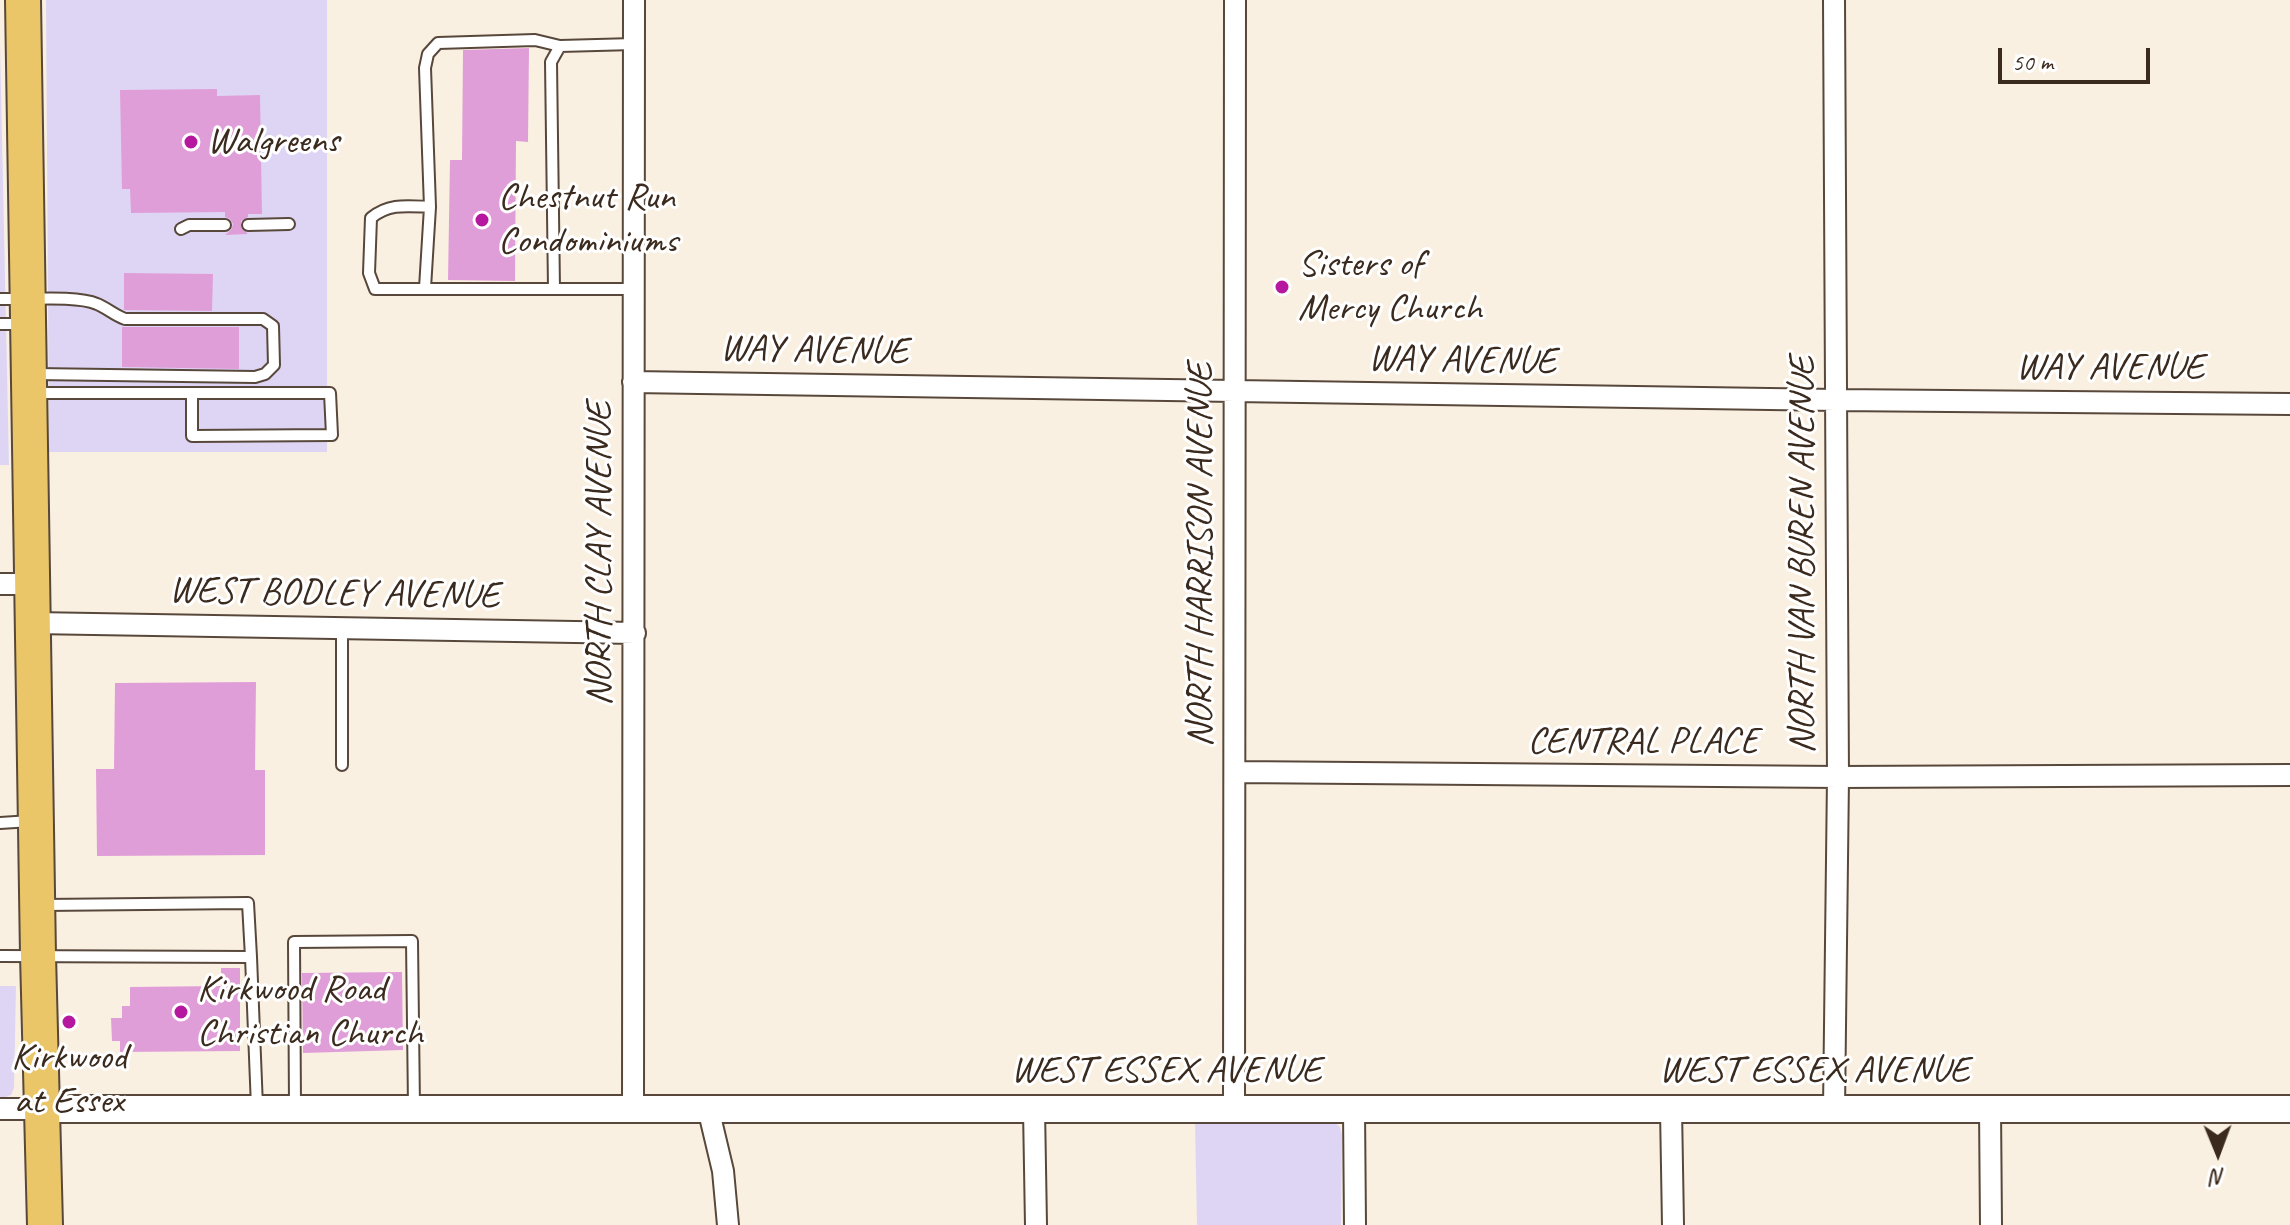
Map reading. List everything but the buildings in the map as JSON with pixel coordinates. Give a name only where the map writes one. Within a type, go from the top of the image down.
[{"type":"main road","points":[[23,0],[14,312],[29,384],[16,584],[33,623],[45,1225]]},
{"type":"street","name":"NORTH CLAY AVENUE","points":[[633,1108],[634,0]]},
{"type":"street","name":"NORTH HARRISON AVENUE","points":[[1234,1109],[1235,0]]},
{"type":"street","name":"NORTH VAN BUREN AVENUE","points":[[1834,0],[1838,777],[1834,1109]]},
{"type":"street","name":"WAY AVENUE","points":[[633,382],[2290,404]]},
{"type":"street","name":"WEST BODLEY AVENUE","points":[[33,623],[635,633]]},
{"type":"street","name":"CENTRAL PLACE","points":[[1236,772],[1838,777],[2290,775]]},
{"type":"street","points":[[708,1108],[723,1171],[728,1225]]},
{"type":"street","points":[[0,1109],[42,1109]]},
{"type":"street","name":"WEST ESSEX AVENUE","points":[[42,1109],[2290,1109]]},
{"type":"street","points":[[1034,1109],[1036,1225]]},
{"type":"street","points":[[1671,1109],[1673,1225]]},
{"type":"street","points":[[1990,1109],[1991,1225]]},
{"type":"street","points":[[1354,1110],[1355,1225]]},
{"type":"lane","points":[[425,288],[430,207],[425,68],[428,54],[438,43],[535,40],[560,46],[634,44]]},
{"type":"lane","points":[[554,289],[551,62],[560,46]]},
{"type":"lane","points":[[430,207],[393,206],[371,218],[369,273],[375,289],[633,289]]},
{"type":"lane","points":[[248,225],[289,224]]},
{"type":"lane","points":[[181,229],[189,225],[225,225]]},
{"type":"lane","points":[[14,312],[82,301],[99,304],[110,314],[125,319],[263,319],[273,326],[274,365],[265,374],[255,377],[124,376],[29,384]]},
{"type":"lane","points":[[29,384],[192,394],[330,393],[332,435],[192,436],[192,394]]},
{"type":"lane","points":[[342,628],[342,765]]},
{"type":"lane","points":[[0,823],[37,820]]},
{"type":"lane","points":[[37,905],[248,903],[257,1108]]},
{"type":"lane","points":[[295,1108],[294,942],[412,941],[414,1108]]},
{"type":"lane","points":[[0,956],[251,957]]},
{"type":"shaded area","points":[[46,0],[327,0],[327,452],[49,452]]},
{"type":"shaded area","points":[[0,43],[9,465],[0,465]]},
{"type":"shaded area","points":[[0,986],[16,986],[14,1088],[11,1095],[0,1099]]},
{"type":"shaded area","points":[[1333,1121],[1340,1127],[1342,1135],[1341,1225],[1197,1225],[1195,1122]]},
{"type":"place","name":"Walgreens","points":[[191,142]]},
{"type":"place","name":"Chestnut Run Condominiums","points":[[482,220]]},
{"type":"place","name":"Sisters of Mercy Church","points":[[1282,287]]},
{"type":"place","name":"Kirkwood Road Christian Church","points":[[181,1012]]},
{"type":"place","name":"Kirkwood at Essex","points":[[69,1022]]}]
